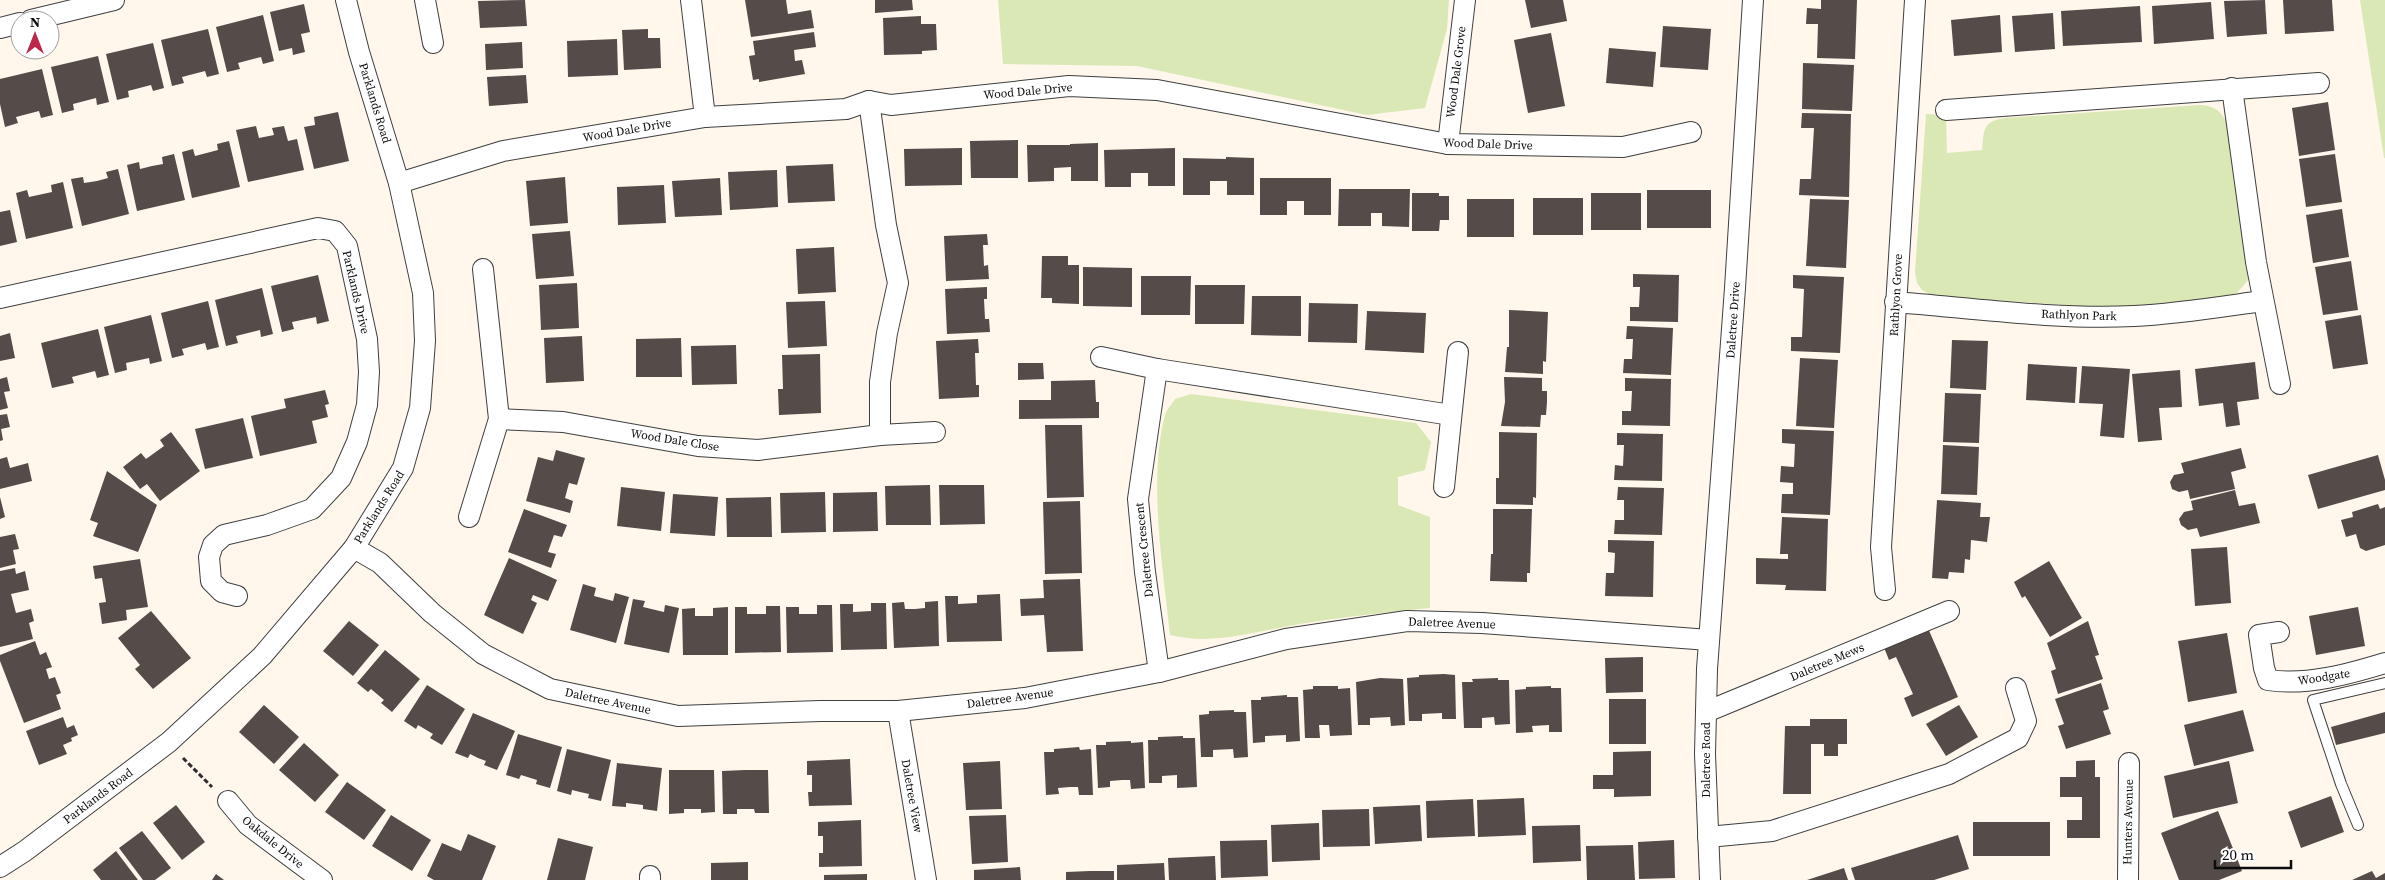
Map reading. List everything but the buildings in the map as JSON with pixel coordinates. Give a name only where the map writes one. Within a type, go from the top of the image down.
[{"type":"street","points":[[60,13],[114,0]]},
{"type":"street","name":"Parklands Road","points":[[0,867],[25,852],[168,742],[262,656],[354,548],[403,468],[420,408],[425,340],[423,293],[399,183],[359,52],[346,0]]},
{"type":"street","points":[[425,0],[433,44]]},
{"type":"street","points":[[691,0],[705,117]]},
{"type":"street","name":"Wood Dale Grove","points":[[1448,144],[1465,0]]},
{"type":"street","name":"Daletree Drive","points":[[1708,640],[1736,288],[1753,0]]},
{"type":"street","name":"Rathlyon Grove","points":[[1884,590],[1881,547],[1915,0]]},
{"type":"street","points":[[1946,110],[2318,82]]},
{"type":"street","name":"Wood Dale Drive","points":[[399,183],[502,151],[705,117],[846,109],[869,101],[891,105],[1069,86],[1156,90],[1244,108],[1448,144],[1623,147],[1691,132]]},
{"type":"street","points":[[2232,88],[2262,301],[2280,384]]},
{"type":"street","points":[[869,101],[886,225],[898,283],[887,333],[880,382],[880,435]]},
{"type":"street","name":"Parklands Drive","points":[[0,298],[318,228],[335,231],[347,246],[367,339],[369,372],[367,405],[357,442],[341,478],[312,509],[267,525],[224,535],[212,545],[209,557],[210,581],[222,592],[237,596]]},
{"type":"street","points":[[470,517],[499,419],[483,269]]},
{"type":"street","name":"Rathlyon Park","points":[[1895,302],[2074,315],[2133,316],[2197,311],[2262,301]]},
{"type":"street","points":[[1444,487],[1458,352]]},
{"type":"street","points":[[1101,357],[1157,369],[1451,415]]},
{"type":"street","name":"Daletree Crescent","points":[[1157,369],[1138,499],[1145,572],[1159,672]]},
{"type":"street","name":"Wood Dale Close","points":[[499,419],[563,422],[698,446],[758,450],[880,435],[935,432]]},
{"type":"street","name":"Daletree Avenue","points":[[354,548],[380,563],[432,612],[483,654],[550,689],[678,716],[820,711],[898,711],[1025,698],[1159,672],[1286,639],[1407,621],[1482,623],[1708,640]]},
{"type":"street","name":"Daletree Mews","points":[[1706,712],[1949,611]]},
{"type":"street","name":"Woodgate","points":[[2279,632],[2259,636],[2264,668],[2268,680],[2288,683],[2359,671],[2385,663]]},
{"type":"street","name":"Daletree Road","points":[[1708,640],[1706,712],[1710,880]]},
{"type":"street","points":[[1708,837],[1772,831],[1949,774],[2018,738],[2026,721],[2016,688]]},
{"type":"street","name":"Daletree View","points":[[898,711],[926,880]]},
{"type":"street","name":"Hunters Avenue","points":[[2128,880],[2129,763]]},
{"type":"street","name":"Oakdale Drive","points":[[221,795],[248,825],[322,880]]},
{"type":"lane","points":[[2358,825],[2341,784],[2313,700],[2385,683]]},
{"type":"path","points":[[182,758],[221,795]]},
{"type":"green space","points":[[998,0],[1449,0],[1447,29],[1425,108],[1367,115],[1137,66],[1003,64]]},
{"type":"green space","points":[[2360,0],[2385,0],[2385,158],[2384,158]]},
{"type":"green space","points":[[2200,105],[2217,110],[2232,133],[2249,279],[2237,293],[2210,301],[2096,307],[1933,296],[1922,290],[1917,283],[1915,272],[1926,114],[1946,115],[1947,153],[1982,150],[1984,133],[1988,125],[2004,118]]},
{"type":"green space","points":[[1191,394],[1416,423],[1431,442],[1425,470],[1398,477],[1398,505],[1430,517],[1430,608],[1332,619],[1219,638],[1186,638],[1170,635],[1158,524],[1157,495],[1160,440],[1165,415],[1175,399]]}]
